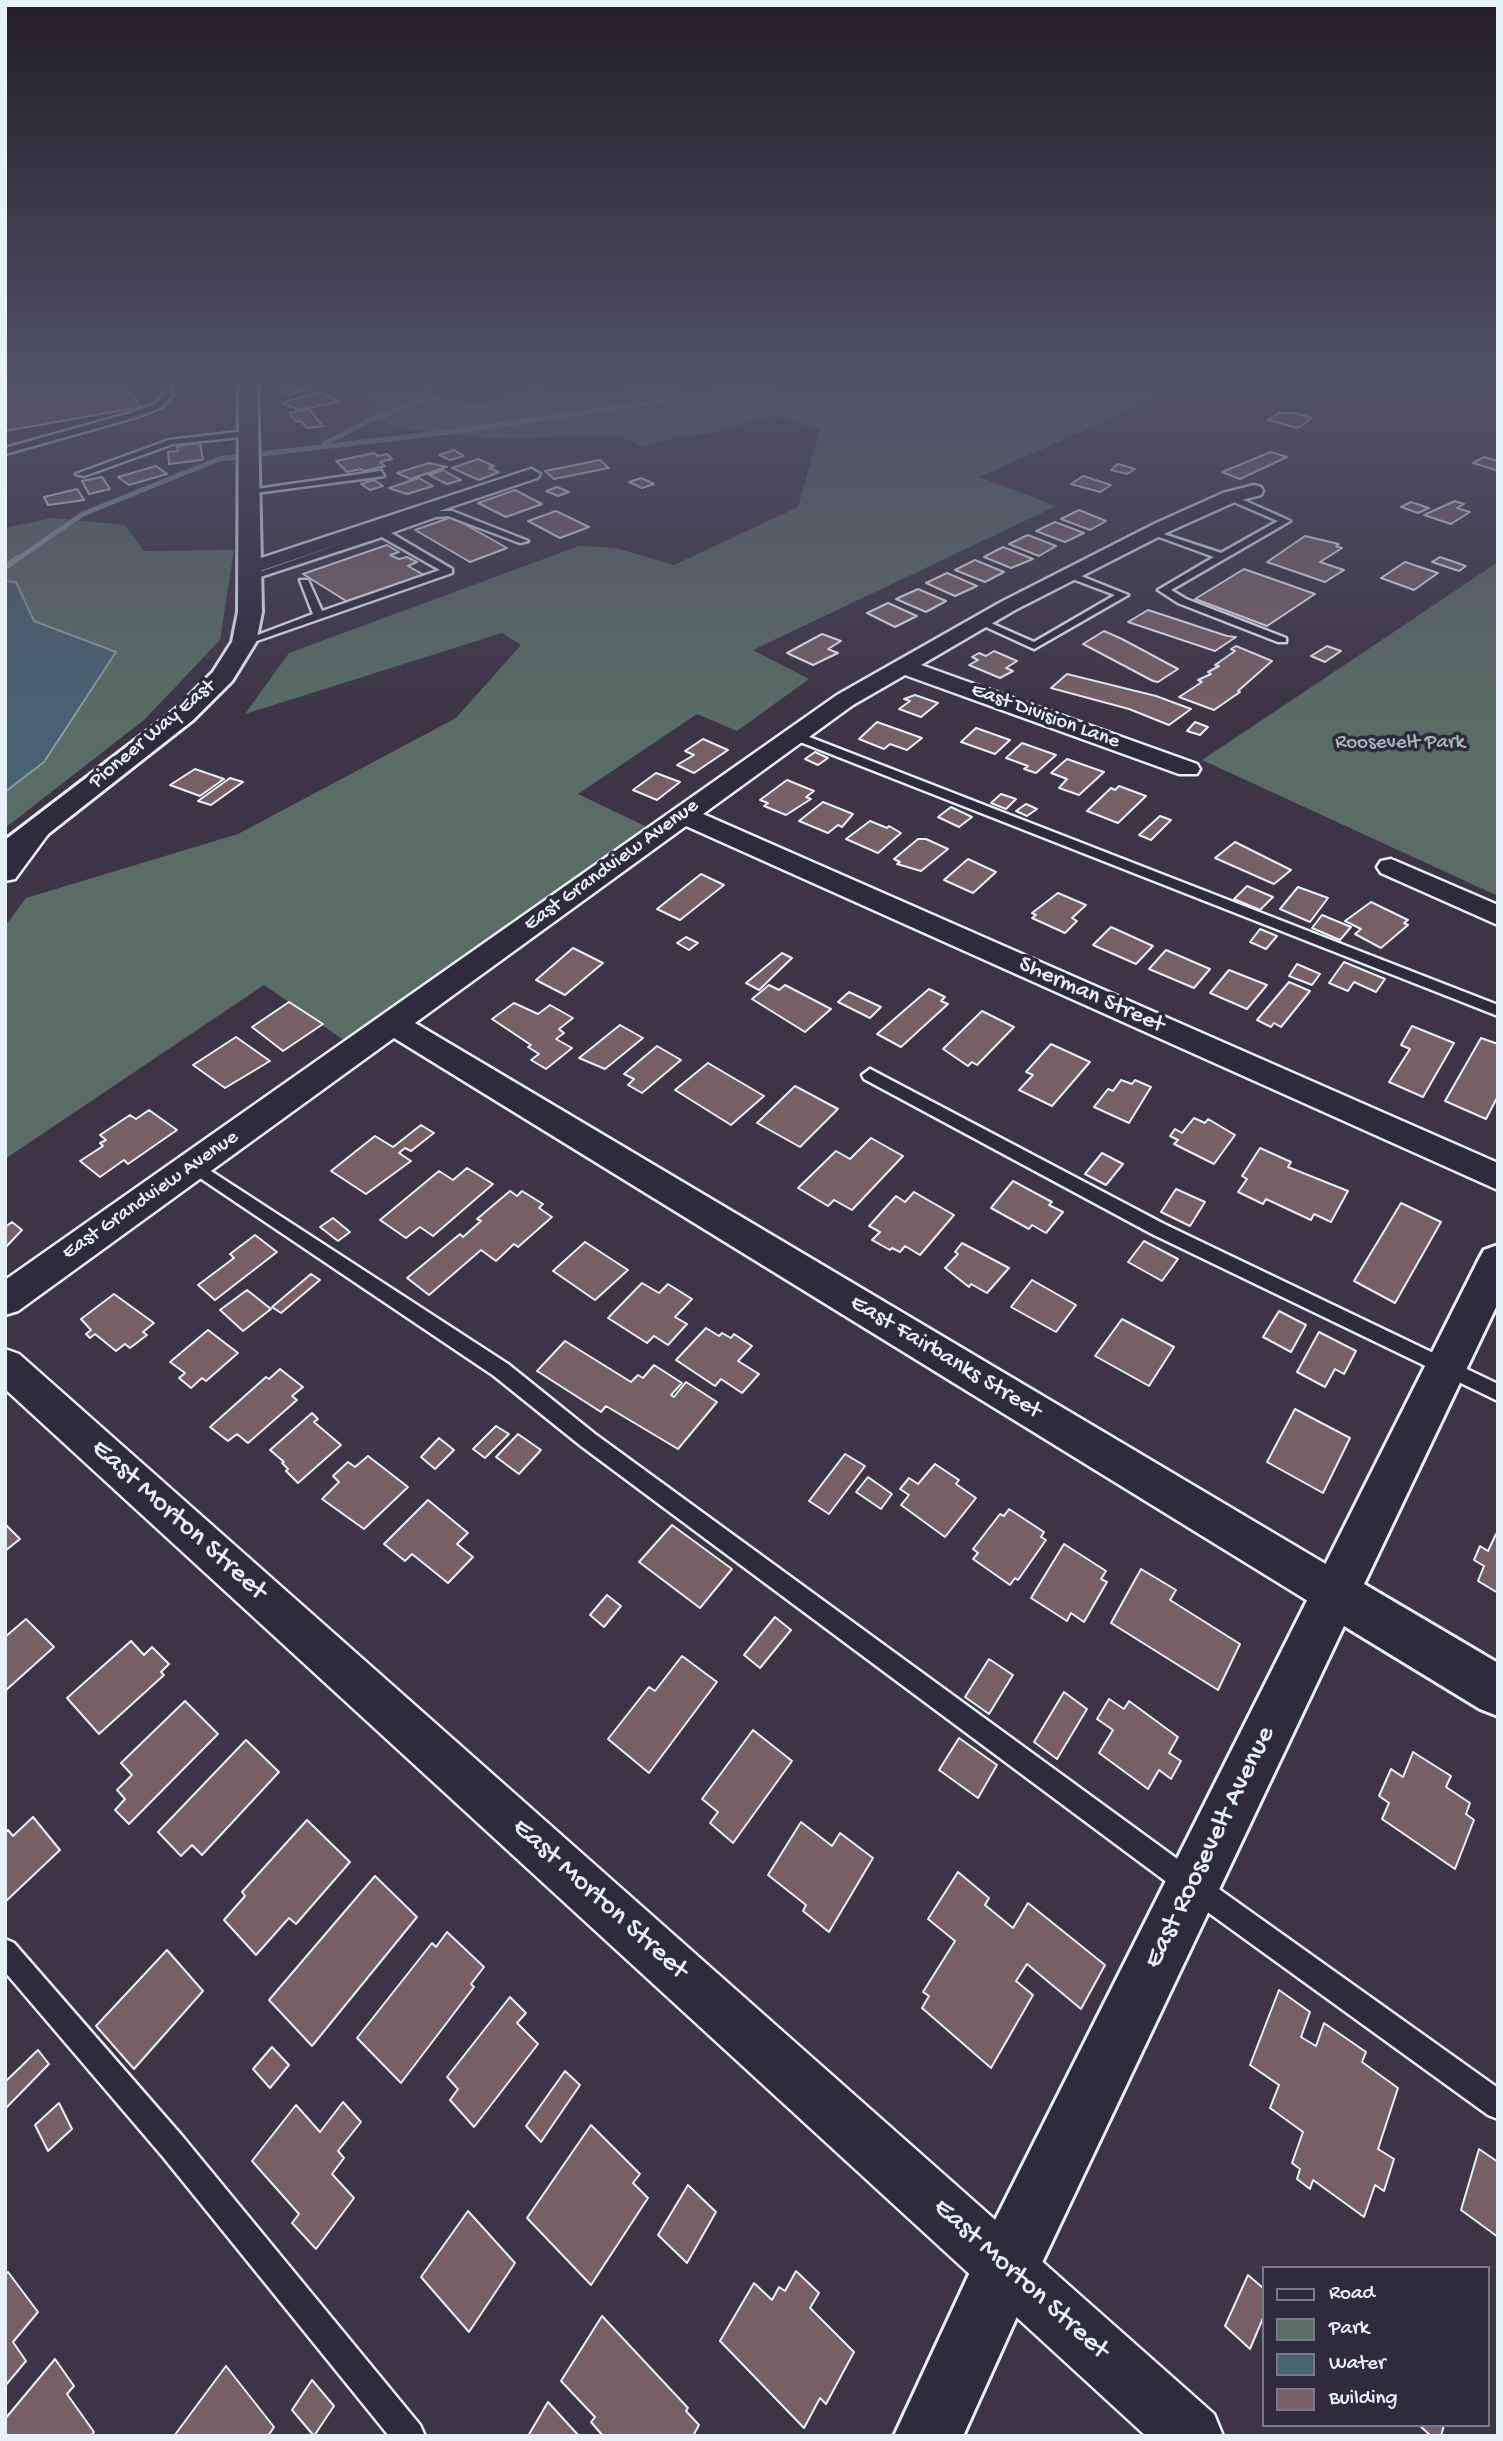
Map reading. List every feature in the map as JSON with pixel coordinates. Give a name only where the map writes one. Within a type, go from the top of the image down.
[{"type":"main road","name":"Pioneer Way East","points":[[5,854],[184,715],[223,676],[244,642],[250,612],[248,492]]},
{"type":"main road","name":"East Roosevelt Avenue","points":[[928,2436],[1006,2267],[1498,1261]]},
{"type":"main road","name":"East Fairbanks Street","points":[[1336,1594],[1498,1691]]},
{"type":"street","points":[[250,572],[480,492]]},
{"type":"street","name":"East Grandview Avenue","points":[[5,1300],[794,735],[902,666],[980,622],[1154,532],[1242,494]]},
{"type":"street","name":"East Division Lane","points":[[902,666],[1188,769]]},
{"type":"street","name":"Sherman Street","points":[[683,815],[1498,1177]]},
{"type":"street","points":[[5,873],[41,826]]},
{"type":"street","points":[[1391,867],[1498,916]]},
{"type":"street","name":"East Fairbanks Street","points":[[393,1024],[1336,1594]]},
{"type":"street","name":"East Morton Street","points":[[5,1365],[1192,2436]]},
{"type":"lane","points":[[1242,494],[1285,521],[1163,590],[1182,601],[1282,640]]},
{"type":"lane","points":[[250,572],[383,533],[435,514],[449,513],[523,541]]},
{"type":"lane","points":[[1154,532],[1222,557]]},
{"type":"lane","points":[[244,642],[448,571],[383,533]]},
{"type":"lane","points":[[980,622],[1034,646],[1123,595],[1071,575]]},
{"type":"lane","points":[[304,582],[319,616]]},
{"type":"lane","points":[[794,735],[1498,1011]]},
{"type":"lane","points":[[870,1075],[1158,1229],[1447,1366],[1498,1393]]},
{"type":"lane","points":[[194,1166],[501,1370],[588,1440],[1193,1886],[1498,2105]]},
{"type":"lane","points":[[5,1952],[173,2147],[410,2436]]},
{"type":"green space","points":[[802,492],[1019,492],[1056,506],[753,650],[809,679],[737,731],[697,714],[578,794],[649,828],[348,1043],[264,985],[5,1159],[5,926],[26,898],[238,834],[456,718],[521,645],[502,633],[245,714],[289,653],[579,546],[616,548],[674,565],[798,507]]},
{"type":"green space","points":[[52,518],[125,525],[144,551],[234,550],[220,640],[144,720],[5,828],[5,792],[44,762],[34,621],[16,582],[5,581],[5,528]]},
{"type":"green space","name":"Roosevelt Park","points":[[1498,562],[1498,896],[1202,760],[1337,670]]},
{"type":"water","points":[[5,581],[16,582],[34,621],[116,652],[44,762],[5,792]]},
{"type":"building","points":[[79,492],[84,500],[48,505],[44,497]]},
{"type":"building","points":[[510,492],[519,492],[542,504],[506,517],[478,503]]},
{"type":"building","points":[[548,492],[569,492],[558,496]]},
{"type":"building","points":[[1455,501],[1464,504],[1457,508],[1470,512],[1451,524],[1424,515]]},
{"type":"building","points":[[1411,502],[1429,508],[1418,513],[1401,507]]},
{"type":"building","points":[[1079,510],[1106,521],[1090,530],[1061,519]]},
{"type":"building","points":[[556,511],[589,527],[560,538],[528,521]]},
{"type":"building","points":[[452,517],[507,548],[470,562],[415,530]]},
{"type":"building","points":[[1055,522],[1084,533],[1065,542],[1036,531]]},
{"type":"building","points":[[1028,535],[1056,546],[1039,556],[1009,544]]},
{"type":"building","points":[[1305,536],[1339,544],[1336,546],[1342,548],[1320,562],[1344,570],[1325,582],[1267,562]]},
{"type":"building","points":[[387,545],[399,552],[390,555],[399,559],[407,557],[417,562],[408,566],[426,576],[351,604],[303,574]]},
{"type":"building","points":[[1003,547],[1033,559],[1011,568],[984,557]]},
{"type":"building","points":[[1440,557],[1466,566],[1459,571],[1432,562]]},
{"type":"building","points":[[975,560],[1004,572],[985,582],[955,570]]},
{"type":"building","points":[[1405,562],[1438,573],[1414,590],[1381,578]]},
{"type":"building","points":[[1244,569],[1315,594],[1267,626],[1195,599]]},
{"type":"building","points":[[947,573],[977,586],[955,596],[926,583]]},
{"type":"building","points":[[918,589],[946,601],[926,612],[896,599]]},
{"type":"building","points":[[888,603],[917,616],[895,627],[867,613]]},
{"type":"building","points":[[1148,610],[1236,637],[1215,651],[1128,622]]},
{"type":"building","points":[[1104,631],[1178,669],[1158,682],[1153,681],[1083,644]]},
{"type":"building","points":[[822,634],[841,641],[828,649],[838,653],[813,665],[787,653]]},
{"type":"building","points":[[1236,646],[1272,661],[1238,691],[1240,692],[1214,710],[1179,697],[1202,682],[1198,680],[1211,674],[1208,672],[1219,666],[1215,665],[1235,651],[1231,649]]},
{"type":"building","points":[[1327,646],[1341,651],[1325,662],[1311,656]]},
{"type":"building","points":[[994,651],[1017,661],[1006,668],[1013,671],[1000,678],[969,665],[978,660],[972,657],[979,653],[986,656]]},
{"type":"building","points":[[1067,674],[1156,696],[1191,709],[1169,725],[1129,709],[1051,688]]},
{"type":"building","points":[[915,695],[938,703],[921,717],[899,709],[910,701],[904,699]]},
{"type":"building","points":[[877,722],[922,738],[907,750],[890,744],[884,749],[859,739]]},
{"type":"building","points":[[1195,722],[1208,727],[1200,735],[1187,731]]},
{"type":"building","points":[[976,728],[1010,740],[995,754],[961,742]]},
{"type":"building","points":[[703,739],[728,750],[694,773],[677,765],[694,755],[685,751]]},
{"type":"building","points":[[1022,743],[1056,755],[1036,773],[1024,769],[1028,766],[1006,758]]},
{"type":"building","points":[[815,752],[828,758],[818,765],[805,759]]},
{"type":"building","points":[[1067,759],[1104,772],[1079,795],[1059,788],[1067,779],[1051,773]]},
{"type":"building","points":[[195,769],[224,779],[200,796],[170,785]]},
{"type":"building","points":[[656,773],[680,782],[657,800],[633,790]]},
{"type":"building","points":[[230,778],[243,782],[211,805],[198,801]]},
{"type":"building","points":[[787,780],[814,791],[806,797],[811,799],[786,815],[764,806],[768,803],[760,800]]},
{"type":"building","points":[[1119,786],[1146,796],[1118,823],[1087,811],[1111,788],[1115,790]]},
{"type":"building","points":[[1001,794],[1016,799],[1006,809],[991,803]]},
{"type":"building","points":[[823,802],[853,814],[842,827],[838,825],[828,833],[799,821]]},
{"type":"building","points":[[1026,804],[1037,809],[1027,816],[1016,811]]},
{"type":"building","points":[[951,807],[972,817],[959,827],[938,817]]},
{"type":"building","points":[[1160,816],[1171,820],[1151,840],[1139,835]]},
{"type":"building","points":[[870,821],[887,828],[889,826],[901,833],[878,853],[846,839]]},
{"type":"building","points":[[918,839],[926,839],[948,849],[921,871],[897,864],[900,862],[894,859]]},
{"type":"building","points":[[1235,842],[1291,870],[1274,884],[1215,858]]},
{"type":"building","points":[[968,859],[996,872],[973,893],[944,880]]},
{"type":"building","points":[[701,874],[724,885],[680,920],[657,909]]},
{"type":"building","points":[[1247,886],[1273,897],[1260,910],[1234,899]]},
{"type":"building","points":[[1298,887],[1328,898],[1310,922],[1280,909]]},
{"type":"building","points":[[1058,893],[1086,905],[1072,918],[1077,921],[1065,933],[1032,918],[1036,915],[1032,913]]},
{"type":"building","points":[[1371,902],[1408,920],[1404,923],[1408,925],[1381,948],[1355,934],[1361,929],[1345,921]]},
{"type":"building","points":[[1322,915],[1351,927],[1340,940],[1312,928]]},
{"type":"building","points":[[1111,927],[1153,946],[1136,964],[1093,945]]},
{"type":"building","points":[[1260,929],[1277,936],[1266,949],[1250,942]]},
{"type":"building","points":[[686,937],[698,943],[689,950],[677,943]]},
{"type":"building","points":[[573,948],[603,963],[565,995],[536,980]]},
{"type":"building","points":[[1166,950],[1210,969],[1194,988],[1149,969]]},
{"type":"building","points":[[782,953],[792,958],[759,990],[746,983]]},
{"type":"building","points":[[1344,962],[1385,979],[1376,992],[1354,982],[1348,991],[1329,983]]},
{"type":"building","points":[[1297,964],[1320,974],[1312,985],[1289,976]]},
{"type":"building","points":[[1229,970],[1267,985],[1247,1009],[1210,993]]},
{"type":"building","points":[[1289,982],[1310,991],[1281,1027],[1274,1023],[1271,1027],[1257,1020]]},
{"type":"building","points":[[769,985],[779,990],[785,985],[831,1009],[805,1032],[752,999]]},
{"type":"building","points":[[929,989],[945,997],[941,1001],[948,1004],[901,1047],[877,1034]]},
{"type":"building","points":[[849,992],[881,1007],[870,1018],[838,1002]]},
{"type":"building","points":[[289,1002],[323,1024],[283,1051],[252,1027]]},
{"type":"building","points":[[514,1003],[538,1014],[550,1005],[573,1018],[559,1029],[564,1033],[556,1039],[572,1048],[546,1069],[531,1060],[539,1054],[528,1047],[531,1045],[492,1019]]},
{"type":"building","points":[[982,1011],[1014,1027],[977,1065],[972,1062],[968,1066],[943,1049]]},
{"type":"building","points":[[620,1025],[643,1038],[605,1069],[579,1058]]},
{"type":"building","points":[[1412,1026],[1454,1043],[1423,1097],[1389,1082],[1410,1049],[1401,1045]]},
{"type":"building","points":[[236,1037],[270,1061],[225,1088],[193,1065]]},
{"type":"building","points":[[1481,1038],[1498,1044],[1498,1096],[1486,1119],[1445,1101]]},
{"type":"building","points":[[1051,1044],[1090,1062],[1052,1106],[1019,1090],[1033,1075],[1026,1072]]},
{"type":"building","points":[[657,1046],[681,1060],[642,1093],[628,1085],[634,1079],[624,1074]]},
{"type":"building","points":[[708,1063],[764,1096],[731,1125],[675,1090]]},
{"type":"building","points":[[1121,1080],[1132,1084],[1135,1080],[1151,1087],[1129,1123],[1094,1107],[1108,1089],[1113,1091]]},
{"type":"building","points":[[795,1086],[838,1109],[800,1147],[757,1123]]},
{"type":"building","points":[[149,1110],[177,1130],[128,1164],[124,1160],[100,1177],[80,1161],[103,1146],[100,1143],[106,1140],[100,1135],[130,1115],[136,1119]]},
{"type":"building","points":[[1194,1118],[1205,1123],[1208,1119],[1235,1135],[1214,1164],[1174,1144],[1178,1140],[1170,1136],[1175,1129],[1182,1133]]},
{"type":"building","points":[[421,1125],[434,1133],[411,1151],[405,1148],[399,1153],[411,1161],[366,1194],[331,1171],[375,1136],[393,1147]]},
{"type":"building","points":[[871,1138],[903,1156],[852,1210],[834,1200],[828,1206],[798,1188],[836,1151],[850,1159]]},
{"type":"building","points":[[1260,1148],[1291,1162],[1288,1167],[1348,1191],[1331,1222],[1314,1214],[1311,1220],[1266,1199],[1263,1204],[1238,1192],[1247,1179],[1242,1176]]},
{"type":"building","points":[[1102,1153],[1123,1164],[1106,1185],[1085,1174]]},
{"type":"building","points":[[467,1168],[493,1184],[433,1236],[420,1227],[406,1238],[380,1220],[439,1171],[453,1180]]},
{"type":"building","points":[[1013,1181],[1052,1202],[1049,1205],[1063,1212],[1046,1233],[1032,1225],[1029,1229],[991,1208]]},
{"type":"building","points":[[1176,1189],[1205,1202],[1190,1226],[1161,1212]]},
{"type":"building","points":[[510,1191],[517,1196],[522,1191],[543,1204],[539,1208],[552,1217],[518,1247],[514,1244],[496,1261],[481,1250],[429,1295],[407,1278],[460,1234],[463,1237],[481,1221],[477,1219]]},
{"type":"building","points":[[914,1192],[954,1215],[920,1255],[905,1246],[900,1252],[892,1248],[890,1250],[872,1240],[880,1232],[869,1226],[896,1196],[905,1202]]},
{"type":"building","points":[[1401,1203],[1441,1222],[1395,1303],[1354,1281]]},
{"type":"building","points":[[333,1218],[350,1232],[338,1241],[320,1227]]},
{"type":"building","points":[[12,1222],[22,1230],[5,1248],[5,1227]]},
{"type":"building","points":[[255,1235],[277,1252],[215,1300],[198,1285],[234,1258],[230,1254]]},
{"type":"building","points":[[1144,1241],[1178,1259],[1162,1281],[1128,1262]]},
{"type":"building","points":[[585,1242],[628,1270],[595,1300],[553,1271]]},
{"type":"building","points":[[962,1243],[1009,1268],[987,1293],[971,1284],[969,1287],[945,1268],[958,1254],[955,1252]]},
{"type":"building","points":[[311,1274],[320,1280],[281,1313],[272,1307]]},
{"type":"building","points":[[1032,1280],[1076,1305],[1056,1332],[1011,1307]]},
{"type":"building","points":[[642,1283],[659,1293],[668,1284],[692,1299],[675,1317],[687,1324],[668,1345],[654,1336],[647,1343],[608,1318]]},
{"type":"building","points":[[247,1290],[271,1309],[243,1331],[220,1310]]},
{"type":"building","points":[[114,1294],[154,1323],[143,1332],[147,1335],[130,1348],[125,1344],[116,1351],[95,1334],[90,1338],[86,1334],[91,1330],[81,1319]]},
{"type":"building","points":[[1279,1311],[1306,1325],[1291,1352],[1263,1337]]},
{"type":"building","points":[[1122,1319],[1174,1347],[1149,1386],[1095,1356]]},
{"type":"building","points":[[706,1328],[719,1336],[722,1333],[731,1338],[734,1334],[752,1346],[738,1361],[759,1374],[742,1393],[721,1379],[715,1386],[676,1360]]},
{"type":"building","points":[[208,1330],[238,1353],[206,1381],[202,1378],[191,1388],[179,1378],[185,1373],[170,1362]]},
{"type":"building","points":[[1319,1332],[1356,1351],[1344,1374],[1335,1369],[1325,1387],[1297,1372]]},
{"type":"building","points":[[565,1341],[631,1382],[638,1375],[643,1378],[654,1365],[682,1383],[671,1395],[674,1397],[686,1382],[717,1402],[678,1449],[606,1406],[601,1412],[537,1371]]},
{"type":"building","points":[[280,1369],[303,1387],[292,1396],[297,1400],[248,1443],[237,1434],[228,1441],[210,1427],[266,1377],[269,1379]]},
{"type":"building","points":[[1295,1409],[1350,1438],[1323,1493],[1267,1462]]},
{"type":"building","points":[[312,1413],[318,1419],[314,1422],[341,1445],[298,1483],[286,1471],[288,1469],[282,1463],[284,1462],[270,1450]]},
{"type":"building","points":[[496,1426],[509,1434],[485,1458],[473,1449]]},
{"type":"building","points":[[518,1434],[541,1450],[519,1474],[496,1457]]},
{"type":"building","points":[[439,1438],[454,1450],[435,1469],[421,1457]]},
{"type":"building","points":[[845,1454],[865,1466],[829,1514],[809,1501]]},
{"type":"building","points":[[368,1456],[408,1487],[364,1529],[322,1499],[339,1482],[333,1476],[348,1462],[355,1467]]},
{"type":"building","points":[[935,1464],[959,1480],[956,1484],[976,1498],[945,1537],[901,1505],[909,1495],[900,1489],[909,1478],[918,1484]]},
{"type":"building","points":[[868,1477],[892,1494],[881,1509],[856,1492]]},
{"type":"building","points":[[428,1500],[468,1533],[457,1544],[473,1557],[448,1583],[412,1554],[405,1561],[384,1544]]},
{"type":"building","points":[[1009,1509],[1044,1532],[1041,1537],[1046,1540],[1018,1580],[1015,1578],[1010,1585],[973,1559],[978,1553],[973,1549],[1000,1514],[1004,1516]]},
{"type":"building","points":[[5,1524],[20,1539],[5,1551]]},
{"type":"building","points":[[672,1525],[732,1569],[700,1608],[639,1562]]},
{"type":"building","points":[[1496,1534],[1498,1593],[1478,1581],[1484,1566],[1474,1560],[1480,1546],[1488,1551]]},
{"type":"building","points":[[1064,1544],[1106,1571],[1101,1579],[1107,1582],[1084,1622],[1071,1613],[1067,1621],[1031,1598]]},
{"type":"building","points":[[1141,1569],[1176,1590],[1170,1600],[1240,1644],[1218,1690],[1111,1623]]},
{"type":"building","points":[[607,1595],[621,1606],[604,1627],[590,1615]]},
{"type":"building","points":[[775,1617],[791,1630],[760,1668],[744,1655]]},
{"type":"building","points":[[26,1619],[54,1647],[5,1691],[5,1637]]},
{"type":"building","points":[[131,1641],[144,1655],[152,1647],[169,1664],[161,1672],[164,1675],[99,1734],[67,1698]]},
{"type":"building","points":[[682,1656],[717,1682],[649,1773],[608,1739],[649,1687],[655,1691]]},
{"type":"building","points":[[989,1659],[1013,1675],[989,1714],[965,1697]]},
{"type":"building","points":[[1064,1692],[1087,1709],[1057,1759],[1034,1742]]},
{"type":"building","points":[[1109,1699],[1124,1709],[1129,1701],[1178,1737],[1169,1753],[1181,1761],[1171,1779],[1159,1770],[1148,1789],[1099,1753],[1113,1730],[1097,1719]]},
{"type":"building","points":[[185,1701],[218,1734],[129,1824],[115,1810],[125,1799],[117,1790],[132,1775],[121,1763]]},
{"type":"building","points":[[753,1730],[792,1761],[733,1843],[710,1823],[718,1812],[702,1799]]},
{"type":"building","points":[[959,1738],[997,1765],[978,1798],[939,1770]]},
{"type":"building","points":[[246,1740],[279,1772],[202,1855],[192,1845],[181,1856],[158,1832]]},
{"type":"building","points":[[1413,1752],[1451,1776],[1446,1787],[1470,1803],[1466,1814],[1474,1820],[1455,1869],[1382,1819],[1389,1803],[1379,1796],[1391,1769],[1403,1777]]},
{"type":"building","points":[[33,1817],[60,1850],[5,1902],[5,1833],[8,1830],[13,1836]]},
{"type":"building","points":[[307,1820],[350,1862],[296,1924],[289,1918],[256,1955],[224,1920],[245,1896],[242,1892]]},
{"type":"building","points":[[801,1822],[832,1846],[840,1833],[873,1858],[829,1932],[803,1911],[806,1905],[768,1875]]},
{"type":"building","points":[[958,1872],[989,1898],[985,1905],[1013,1928],[1028,1903],[1105,1965],[1081,2009],[1027,1964],[1016,1981],[1033,1995],[991,2068],[922,2008],[929,1996],[923,1992],[955,1941],[928,1919]]},
{"type":"building","points":[[375,1876],[417,1917],[312,2046],[269,2000]]},
{"type":"building","points":[[447,1932],[484,1967],[471,1984],[474,1987],[401,2083],[357,2038],[432,1943],[436,1947]]},
{"type":"building","points":[[167,1950],[203,1991],[134,2069],[96,2026]]},
{"type":"building","points":[[1279,1990],[1310,2012],[1301,2037],[1316,2046],[1324,2023],[1366,2052],[1362,2062],[1398,2088],[1378,2149],[1394,2159],[1384,2191],[1375,2185],[1364,2217],[1313,2180],[1310,2189],[1297,2179],[1300,2169],[1292,2163],[1303,2132],[1270,2108],[1279,2085],[1250,2065]]},
{"type":"building","points":[[510,1997],[526,2013],[517,2023],[538,2044],[474,2127],[450,2100],[458,2089],[447,2077]]},
{"type":"building","points":[[272,2047],[289,2065],[270,2088],[253,2069]]},
{"type":"building","points":[[38,2050],[49,2064],[5,2109],[5,2082]]},
{"type":"building","points":[[565,2071],[580,2085],[541,2142],[526,2126]]},
{"type":"building","points":[[343,2102],[361,2122],[338,2151],[344,2158],[332,2174],[354,2198],[316,2249],[292,2223],[299,2214],[252,2161],[296,2105],[320,2132]]},
{"type":"building","points":[[59,2103],[72,2129],[48,2151],[35,2125]]},
{"type":"building","points":[[591,2125],[640,2174],[633,2183],[648,2198],[591,2285],[527,2218]]},
{"type":"building","points":[[1479,2149],[1498,2162],[1498,2237],[1461,2210]]},
{"type":"building","points":[[688,2185],[716,2212],[687,2263],[658,2235]]},
{"type":"building","points":[[468,2211],[515,2263],[469,2332],[421,2277]]},
{"type":"building","points":[[796,2271],[819,2293],[810,2308],[854,2352],[826,2404],[820,2398],[804,2428],[720,2341],[754,2283],[772,2300],[779,2287],[785,2291]]},
{"type":"building","points":[[8,2272],[38,2312],[13,2342],[26,2361],[5,2386],[5,2275]]},
{"type":"building","points":[[1248,2275],[1262,2287],[1262,2320],[1250,2349],[1225,2326]]},
{"type":"building","points":[[602,2316],[688,2408],[686,2411],[699,2425],[693,2436],[603,2436],[591,2422],[595,2417],[561,2381]]},
{"type":"building","points":[[55,2359],[74,2386],[67,2394],[94,2432],[91,2436],[5,2436],[5,2419]]},
{"type":"building","points":[[226,2366],[274,2427],[268,2436],[174,2436]]},
{"type":"building","points":[[312,2380],[334,2406],[314,2436],[292,2410]]},
{"type":"building","points":[[548,2402],[579,2436],[528,2436]]},
{"type":"building","points":[[1421,2427],[1443,2427],[1441,2436],[1431,2436]]},
{"type":"waterway","points":[[16,560],[83,514],[138,492]]},
{"type":"waterway","points":[[5,567],[18,558]]}]
